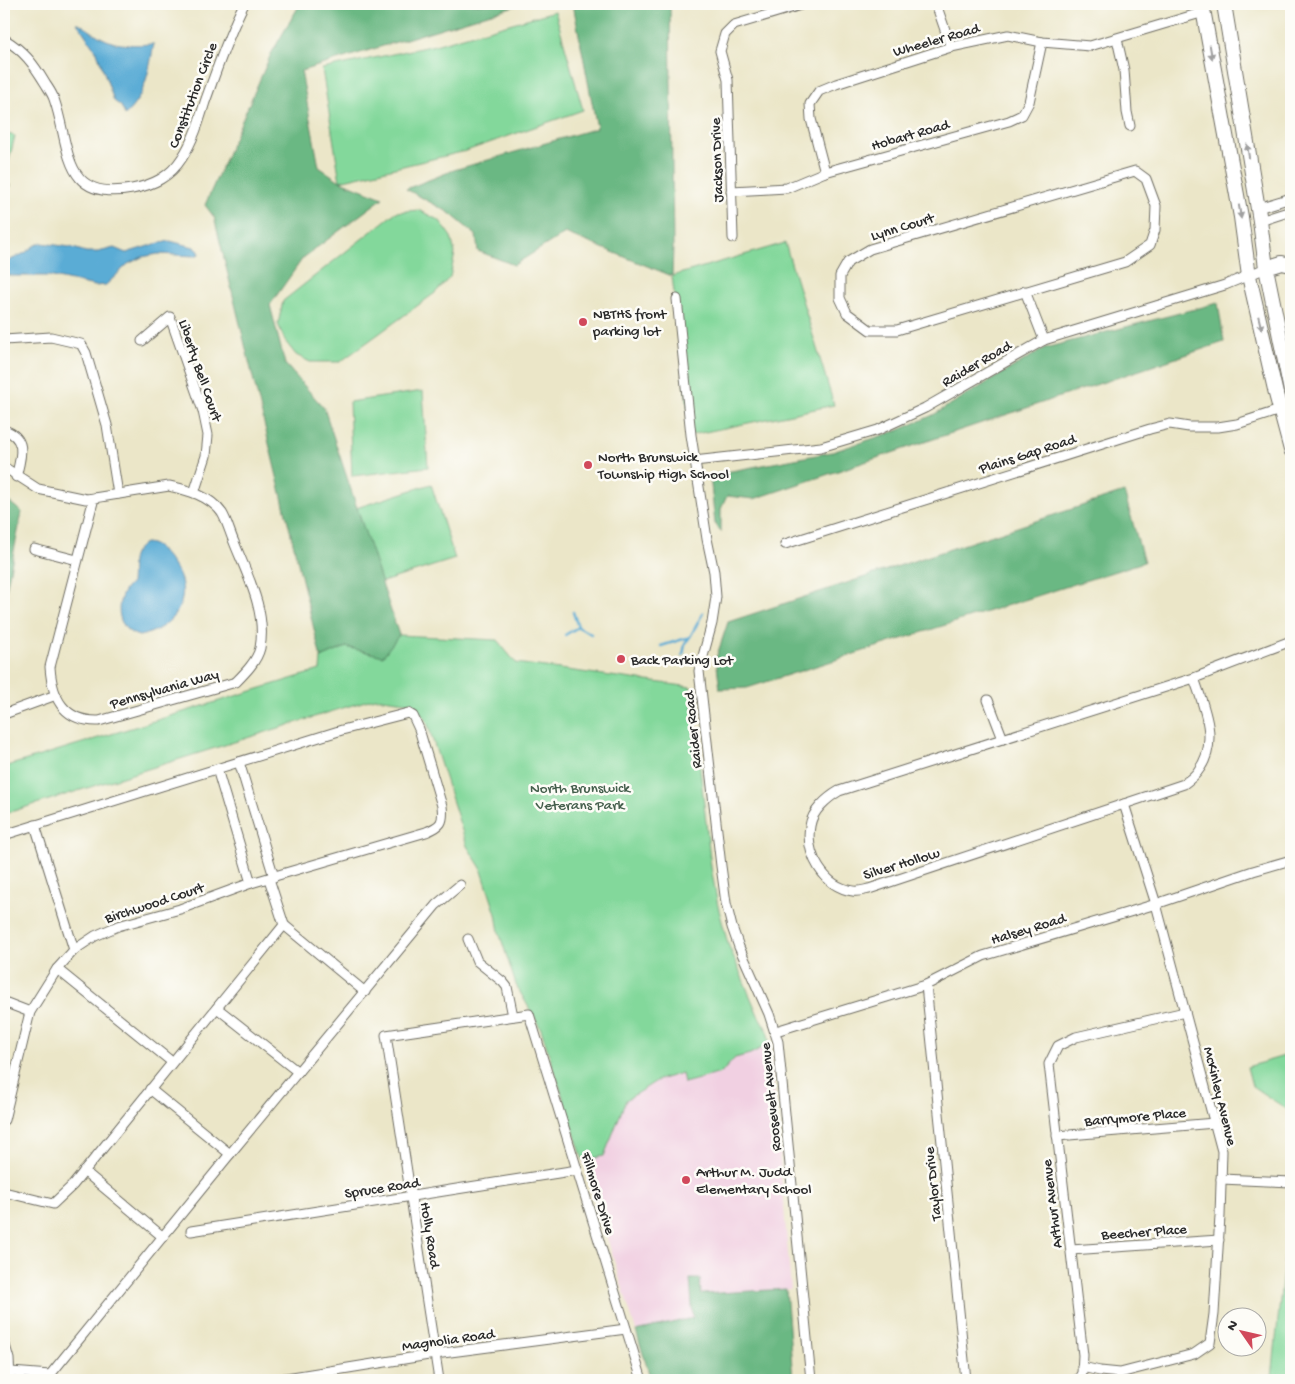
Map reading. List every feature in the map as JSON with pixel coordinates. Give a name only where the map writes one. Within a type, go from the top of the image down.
[{"type":"highway","points":[[1224,4],[1266,268],[1291,383]]},
{"type":"highway","points":[[1203,8],[1241,217],[1248,276],[1291,450]]},
{"type":"highway","points":[[1266,268],[1282,263],[1291,265]]},
{"type":"street","name":"Constitution Circle","points":[[4,39],[16,46],[33,63],[54,98],[70,157],[78,177],[87,186],[98,190],[115,192],[144,187],[160,180],[174,170],[191,142],[232,28],[244,4]]},
{"type":"street","name":"Jackson Drive","points":[[733,238],[728,80],[720,52],[725,34],[734,25],[804,4]]},
{"type":"street","points":[[936,4],[951,47]]},
{"type":"street","name":"Wheeler Road","points":[[825,172],[811,119],[810,104],[820,91],[836,84],[951,47],[1008,35],[1042,42],[1090,46],[1203,8]]},
{"type":"street","points":[[1116,38],[1124,70],[1130,126]]},
{"type":"street","name":"Hobart Road","points":[[731,191],[787,188],[825,172],[1009,121],[1022,115],[1029,102],[1042,42]]},
{"type":"street","name":"Lynn Court","points":[[1136,171],[1146,179],[1156,206],[1155,230],[1150,245],[1125,262],[1025,291],[897,330],[870,330],[847,312],[840,298],[840,276],[848,262],[870,249],[1136,171]]},
{"type":"street","points":[[1259,215],[1291,198]]},
{"type":"street","points":[[1259,215],[1291,211]]},
{"type":"street","name":"Raider Road","points":[[694,460],[821,447],[878,430],[925,408],[1044,340],[1225,285],[1266,268]]},
{"type":"street","points":[[1025,291],[1044,340]]},
{"type":"street","name":"Raider Road","points":[[677,299],[690,435],[714,572],[716,596],[712,623],[700,671],[700,686],[726,903],[734,933],[747,966]]},
{"type":"street","name":"Liberty Bell Court","points":[[142,341],[170,317],[203,412],[208,434],[206,456],[194,493]]},
{"type":"street","points":[[4,340],[51,337],[81,344],[86,353],[107,425],[118,494]]},
{"type":"street","name":"Plains Gap Road","points":[[785,544],[1150,429],[1170,424],[1189,427],[1218,427],[1237,424],[1280,410]]},
{"type":"street","points":[[4,430],[12,433],[20,441],[22,456],[16,477]]},
{"type":"street","points":[[4,467],[16,477],[38,489],[86,499],[94,498]]},
{"type":"street","name":"Pennsylvania Way","points":[[169,486],[194,493],[204,497],[222,513],[254,591],[262,628],[260,650],[236,682],[99,721],[85,722],[72,716],[56,696],[51,684],[50,667],[94,498],[169,486]]},
{"type":"street","points":[[34,549],[77,560]]},
{"type":"street","name":"Silver Hollow","points":[[1194,678],[1208,720],[1210,739],[1205,759],[1198,772],[1184,784],[869,890],[854,891],[833,884],[819,870],[810,846],[810,825],[827,798],[839,791],[1194,678],[1291,641]]},
{"type":"street","points":[[4,714],[56,696]]},
{"type":"street","points":[[988,700],[1003,739]]},
{"type":"street","name":"Birchwood Court","points":[[4,1116],[30,1012],[57,969],[74,950],[96,936],[118,926],[180,908],[251,883],[426,832],[437,827],[443,817],[442,806],[419,728],[413,716],[408,713],[342,730],[240,762]]},
{"type":"street","points":[[4,835],[240,762],[284,925],[366,992]]},
{"type":"street","points":[[217,769],[251,883]]},
{"type":"street","name":"McKinley Avenue","points":[[1082,1368],[1120,1373],[1194,1354],[1210,1343],[1219,1240],[1222,1151],[1156,904],[1124,804]]},
{"type":"street","points":[[35,825],[74,950]]},
{"type":"street","name":"Halsey Road","points":[[776,1031],[926,986],[982,956],[1156,904],[1291,860]]},
{"type":"street","points":[[4,1342],[10,1358],[10,1376],[51,1378],[230,1154],[366,992],[436,905],[460,885]]},
{"type":"street","points":[[4,1192],[53,1204],[73,1185],[284,925]]},
{"type":"street","points":[[468,939],[477,961],[507,987],[512,1016]]},
{"type":"street","name":"Roosevelt Avenue","points":[[747,966],[776,1031],[783,1082],[811,1380]]},
{"type":"street","points":[[57,969],[172,1062]]},
{"type":"street","name":"Taylor Drive","points":[[926,986],[966,1380]]},
{"type":"street","points":[[4,1002],[30,1012]]},
{"type":"street","points":[[217,1008],[298,1072]]},
{"type":"street","name":"Arthur Avenue","points":[[1078,1380],[1082,1368],[1083,1355],[1048,1064],[1058,1046],[1076,1037],[1185,1012]]},
{"type":"street","name":"Fillmore Drive","points":[[512,1016],[529,1014],[642,1380]]},
{"type":"street","name":"Holly Road","points":[[439,1380],[386,1035],[512,1016]]},
{"type":"street","points":[[150,1090],[230,1154]]},
{"type":"street","name":"Barrymore Place","points":[[1057,1136],[1215,1123]]},
{"type":"street","name":"Spruce Road","points":[[191,1231],[577,1170]]},
{"type":"street","points":[[84,1171],[163,1237]]},
{"type":"street","points":[[1221,1179],[1291,1182]]},
{"type":"street","name":"Beecher Place","points":[[1070,1250],[1219,1240]]},
{"type":"street","name":"Magnolia Road","points":[[274,1380],[435,1354],[626,1329]]},
{"type":"shaded area","points":[[770,1044],[791,1289],[692,1294],[693,1318],[636,1331],[583,1160],[604,1155],[626,1100],[658,1080],[682,1073],[685,1083],[720,1073],[735,1058],[750,1054]]},
{"type":"green space","points":[[300,4],[521,4],[301,71],[319,167],[340,181],[383,198],[303,258],[270,305],[285,364],[324,408],[399,635],[383,656],[346,647],[321,658],[214,217],[205,205],[271,54]]},
{"type":"green space","points":[[573,4],[670,4],[672,276],[565,233],[514,265],[478,251],[476,235],[448,212],[406,189],[454,170],[597,128]]},
{"type":"green space","points":[[555,11],[583,110],[466,151],[340,181],[322,69],[435,45]]},
{"type":"green space","points":[[4,133],[15,136],[6,172],[4,171]]},
{"type":"green space","points":[[419,210],[440,221],[451,237],[455,253],[450,277],[435,293],[340,362],[310,362],[296,355],[285,341],[278,324],[283,301],[396,212]]},
{"type":"green space","points":[[785,243],[834,405],[691,435],[672,276]]},
{"type":"green space","points":[[1218,303],[1224,342],[754,499],[727,496],[721,509],[721,532],[715,524],[710,475],[832,452],[899,430],[933,415],[1045,348]]},
{"type":"green space","points":[[423,391],[428,467],[352,476],[349,402]]},
{"type":"green space","points":[[431,484],[455,559],[376,584],[353,509]]},
{"type":"green space","points":[[1124,492],[1144,562],[747,688],[720,689],[716,658],[728,622]]},
{"type":"green space","points":[[4,498],[22,512],[4,600]]},
{"type":"green space","name":"North Brunswick Veterans Park","points":[[399,635],[497,640],[516,663],[691,687],[711,867],[718,906],[728,944],[758,1015],[767,1030],[770,1044],[750,1054],[735,1058],[721,1073],[684,1083],[682,1073],[658,1080],[626,1100],[604,1156],[583,1160],[541,1029],[516,985],[481,868],[467,846],[427,722],[413,703],[375,698],[4,814],[4,767],[320,670],[321,658],[346,647],[383,655]]},
{"type":"green space","points":[[1291,1054],[1291,1112],[1252,1086],[1247,1067]]},
{"type":"green space","points":[[1286,1241],[1291,1241],[1291,1375],[1272,1378]]},
{"type":"green space","points":[[690,1279],[700,1279],[701,1294],[786,1289],[793,1380],[651,1380],[636,1331],[693,1318]]},
{"type":"water","points":[[77,23],[106,40],[130,45],[154,44],[146,81],[138,99],[125,115],[121,106],[114,101],[97,52]]},
{"type":"water","points":[[170,241],[194,247],[199,251],[199,254],[195,256],[158,254],[142,257],[128,264],[106,285],[95,286],[48,276],[13,276],[4,274],[4,263],[42,243],[70,247],[86,252],[98,252],[114,248],[126,253]]},
{"type":"water","points":[[145,543],[158,547],[172,563],[180,578],[183,595],[177,612],[171,619],[156,630],[139,636],[131,633],[125,627],[119,613],[119,604],[125,589],[131,583],[133,556],[139,547]]},
{"type":"waterway","points":[[573,612],[578,627],[591,634]]},
{"type":"waterway","points":[[661,646],[690,637],[703,613]]},
{"type":"waterway","points":[[565,635],[578,627]]},
{"type":"waterway","points":[[683,655],[685,644],[689,638]]},
{"type":"place","name":"NBTHS front parking lot","points":[[583,322]]},
{"type":"place","name":"North Brunswick Township High School","points":[[588,465]]},
{"type":"place","name":"Back Parking Lot","points":[[621,659]]},
{"type":"place","name":"Arthur M. Judd Elementary School","points":[[686,1180]]}]
